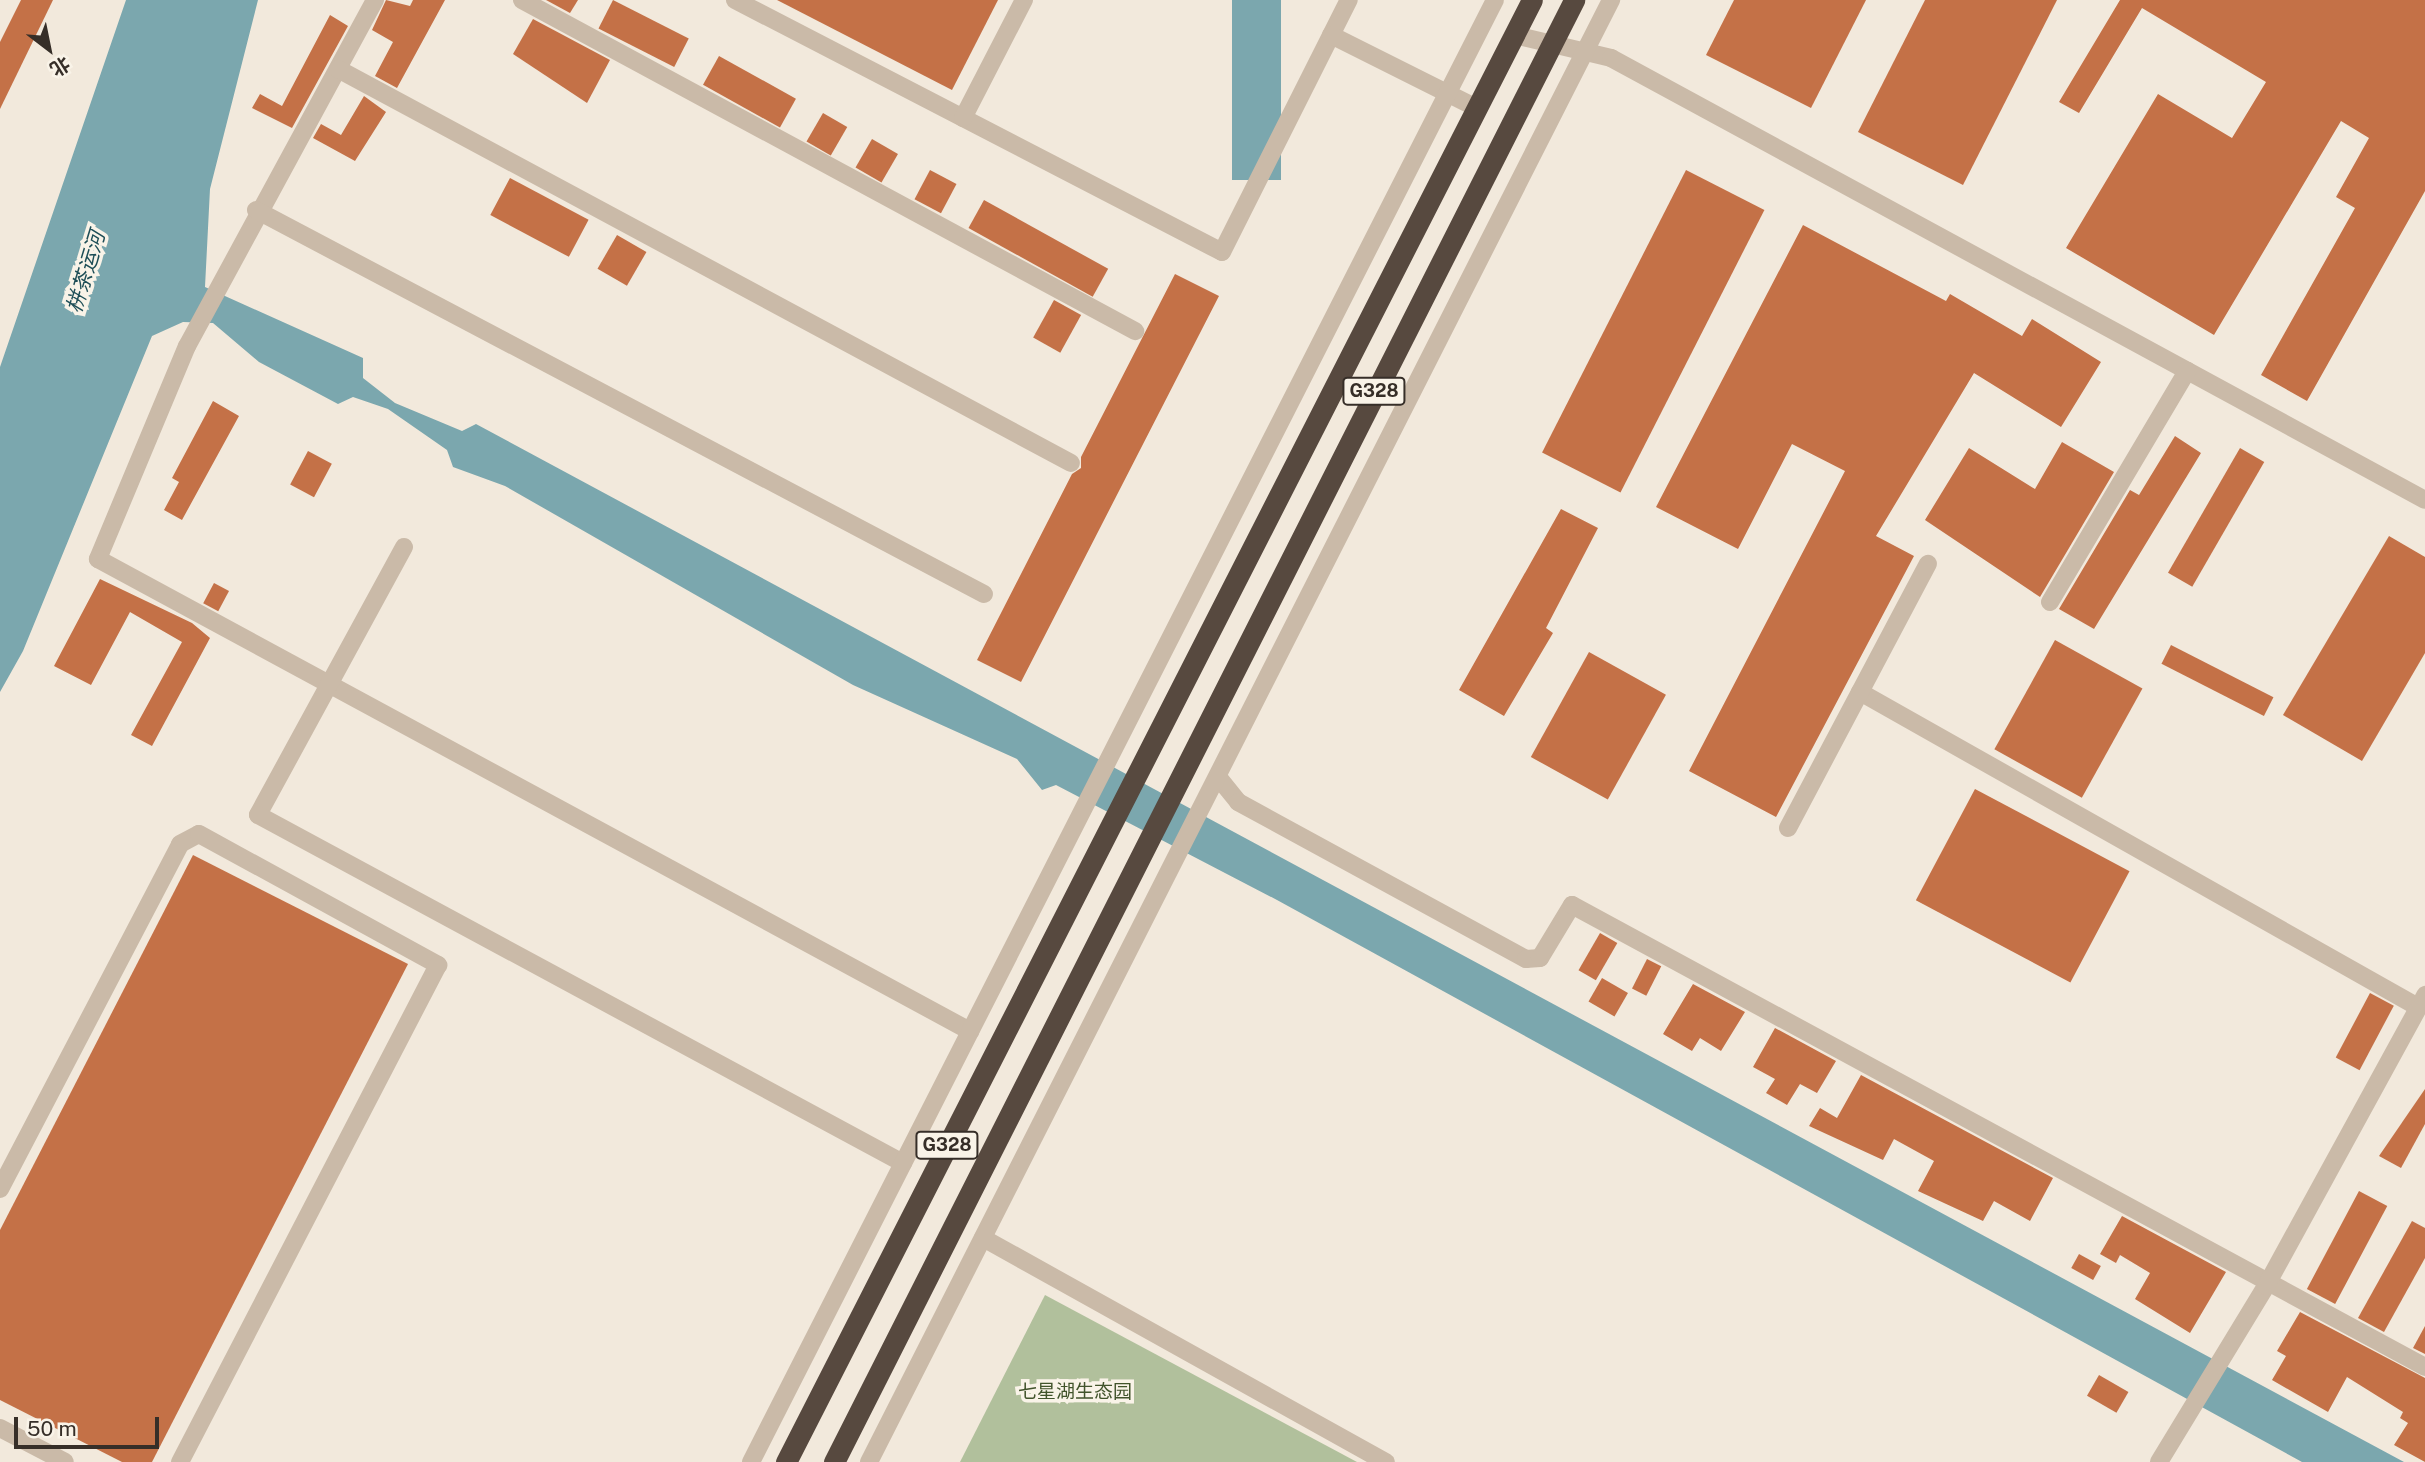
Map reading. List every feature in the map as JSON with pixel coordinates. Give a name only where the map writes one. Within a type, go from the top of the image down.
[{"type":"highway","name":"G328","points":[[786,1462],[1107,827],[1532,0]]},
{"type":"highway","name":"G328","points":[[834,1462],[1175,782],[1574,0]]},
{"type":"street","points":[[375,0],[220,278],[187,346],[98,559],[970,1031]]},
{"type":"street","points":[[522,0],[1135,331]]},
{"type":"street","points":[[735,0],[1222,252],[1349,0]]},
{"type":"street","points":[[963,118],[1024,0]]},
{"type":"street","points":[[751,1462],[1495,0]]},
{"type":"street","points":[[869,1462],[1219,778],[1611,0]]},
{"type":"street","points":[[1331,35],[1477,108]]},
{"type":"street","points":[[1514,35],[1550,47],[1585,49],[2425,500]]},
{"type":"street","points":[[338,69],[1071,463]]},
{"type":"street","points":[[256,210],[984,594]]},
{"type":"street","points":[[2050,602],[2187,371]]},
{"type":"street","points":[[404,547],[258,815],[903,1163]]},
{"type":"street","points":[[1788,828],[1928,564]]},
{"type":"street","points":[[1860,692],[2422,1001],[2266,1286],[2224,1350],[2159,1462]]},
{"type":"street","points":[[1219,778],[1238,802],[1527,960],[1540,958],[1572,905],[2266,1286],[2425,1367]]},
{"type":"street","points":[[0,1189],[180,844],[199,834],[438,965],[180,1462]]},
{"type":"street","points":[[984,1238],[1387,1462]]},
{"type":"street","points":[[0,1428],[65,1462]]},
{"type":"green space","name":"七星湖生态园","points":[[1045,1295],[1357,1462],[960,1462]]},
{"type":"water","name":"栟茶运河","points":[[126,0],[258,0],[210,189],[205,287],[363,358],[363,378],[395,403],[462,431],[476,424],[2404,1462],[2302,1462],[1277,900],[1056,785],[1042,790],[1017,759],[853,685],[505,486],[453,467],[447,450],[388,409],[353,397],[338,404],[259,362],[213,323],[183,322],[152,336],[23,651],[0,692],[0,367]]},
{"type":"water","points":[[1232,0],[1281,0],[1281,180],[1232,180]]},
{"type":"building","points":[[21,0],[53,0],[0,109],[0,42]]},
{"type":"building","points":[[386,0],[410,6],[413,0],[445,0],[397,88],[375,76],[393,42],[372,30]]},
{"type":"building","points":[[546,0],[578,0],[570,13]]},
{"type":"building","points":[[613,0],[689,39],[674,67],[598,29]]},
{"type":"building","points":[[777,0],[998,0],[952,90]]},
{"type":"building","points":[[1734,0],[1866,0],[1811,108],[1706,55]]},
{"type":"building","points":[[1925,0],[2057,0],[1963,185],[1858,132]]},
{"type":"building","points":[[2120,0],[2425,0],[2425,191],[2307,401],[2261,375],[2355,208],[2336,197],[2369,138],[2341,121],[2214,335],[2066,248],[2158,94],[2232,138],[2266,82],[2142,8],[2079,113],[2059,102]]},
{"type":"building","points":[[330,15],[348,26],[292,128],[252,108],[260,94],[282,106]]},
{"type":"building","points":[[533,19],[610,60],[587,103],[513,54]]},
{"type":"building","points":[[719,56],[796,99],[780,128],[703,85]]},
{"type":"building","points":[[364,96],[386,112],[355,161],[313,138],[321,124],[341,135]]},
{"type":"building","points":[[823,113],[847,127],[831,156],[806,142]]},
{"type":"building","points":[[872,139],[898,154],[881,183],[856,168]]},
{"type":"building","points":[[930,170],[956,184],[941,213],[915,199]]},
{"type":"building","points":[[1686,170],[1764,210],[1620,492],[1542,452]]},
{"type":"building","points":[[510,178],[589,220],[569,257],[490,215]]},
{"type":"building","points":[[984,200],[1108,269],[1093,297],[968,228]]},
{"type":"building","points":[[1803,225],[1946,301],[1950,294],[2022,336],[2032,319],[2101,362],[2061,427],[1974,373],[1876,536],[1914,556],[1776,817],[1689,771],[1845,471],[1792,444],[1738,549],[1656,507]]},
{"type":"building","points":[[617,235],[646,252],[627,286],[598,269]]},
{"type":"building","points":[[1175,274],[1219,296],[1021,682],[977,660],[1072,474],[1081,468],[1081,457]]},
{"type":"building","points":[[1054,300],[1081,315],[1060,353],[1033,338]]},
{"type":"building","points":[[213,401],[239,416],[182,520],[164,510],[179,482],[172,478]]},
{"type":"building","points":[[2175,436],[2201,453],[2094,629],[2059,609],[2130,490],[2139,495]]},
{"type":"building","points":[[2062,442],[2114,472],[2040,597],[1925,520],[1969,448],[2035,489]]},
{"type":"building","points":[[2240,448],[2264,462],[2192,587],[2168,573]]},
{"type":"building","points":[[308,451],[332,464],[314,497],[290,485]]},
{"type":"building","points":[[1561,509],[1598,528],[1546,628],[1553,633],[1504,716],[1459,690]]},
{"type":"building","points":[[2389,536],[2425,557],[2425,653],[2362,761],[2283,715]]},
{"type":"building","points":[[100,579],[192,623],[210,638],[152,746],[131,735],[182,642],[130,612],[91,685],[54,666]]},
{"type":"building","points":[[214,583],[229,591],[218,611],[203,603]]},
{"type":"building","points":[[2055,640],[2142,688],[2082,798],[1994,749]]},
{"type":"building","points":[[2171,645],[2273,697],[2264,716],[2161,664]]},
{"type":"building","points":[[1589,652],[1666,695],[1608,800],[1531,757]]},
{"type":"building","points":[[1975,789],[2130,871],[2070,982],[1916,900]]},
{"type":"building","points":[[193,855],[408,964],[152,1462],[122,1462],[0,1400],[0,1230]]},
{"type":"building","points":[[1600,933],[1617,943],[1596,980],[1578,970]]},
{"type":"building","points":[[1647,959],[1661,966],[1646,996],[1632,988]]},
{"type":"building","points":[[1602,978],[1628,993],[1614,1016],[1588,1001]]},
{"type":"building","points":[[1693,984],[1745,1012],[1721,1051],[1700,1038],[1692,1051],[1663,1034]]},
{"type":"building","points":[[2370,993],[2394,1006],[2360,1070],[2336,1057]]},
{"type":"building","points":[[1775,1028],[1836,1061],[1817,1093],[1800,1084],[1787,1105],[1766,1093],[1775,1079],[1753,1067]]},
{"type":"building","points":[[1861,1075],[2053,1178],[2030,1221],[1994,1201],[1983,1221],[1918,1191],[1934,1161],[1894,1139],[1883,1160],[1809,1126],[1820,1108],[1837,1118]]},
{"type":"building","points":[[2425,1089],[2425,1124],[2401,1168],[2379,1156]]},
{"type":"building","points":[[2359,1191],[2387,1206],[2335,1304],[2307,1289]]},
{"type":"building","points":[[2122,1216],[2226,1272],[2190,1333],[2135,1299],[2150,1273],[2120,1255],[2116,1263],[2100,1254]]},
{"type":"building","points":[[2412,1221],[2425,1228],[2425,1258],[2384,1332],[2358,1318]]},
{"type":"building","points":[[2079,1254],[2101,1266],[2093,1280],[2071,1268]]},
{"type":"building","points":[[2300,1312],[2425,1378],[2425,1462],[2394,1445],[2408,1423],[2400,1418],[2403,1412],[2347,1377],[2328,1412],[2272,1380],[2286,1356],[2277,1351]]},
{"type":"building","points":[[2425,1326],[2425,1354],[2413,1348]]},
{"type":"building","points":[[2099,1375],[2128,1392],[2116,1413],[2087,1396]]}]
